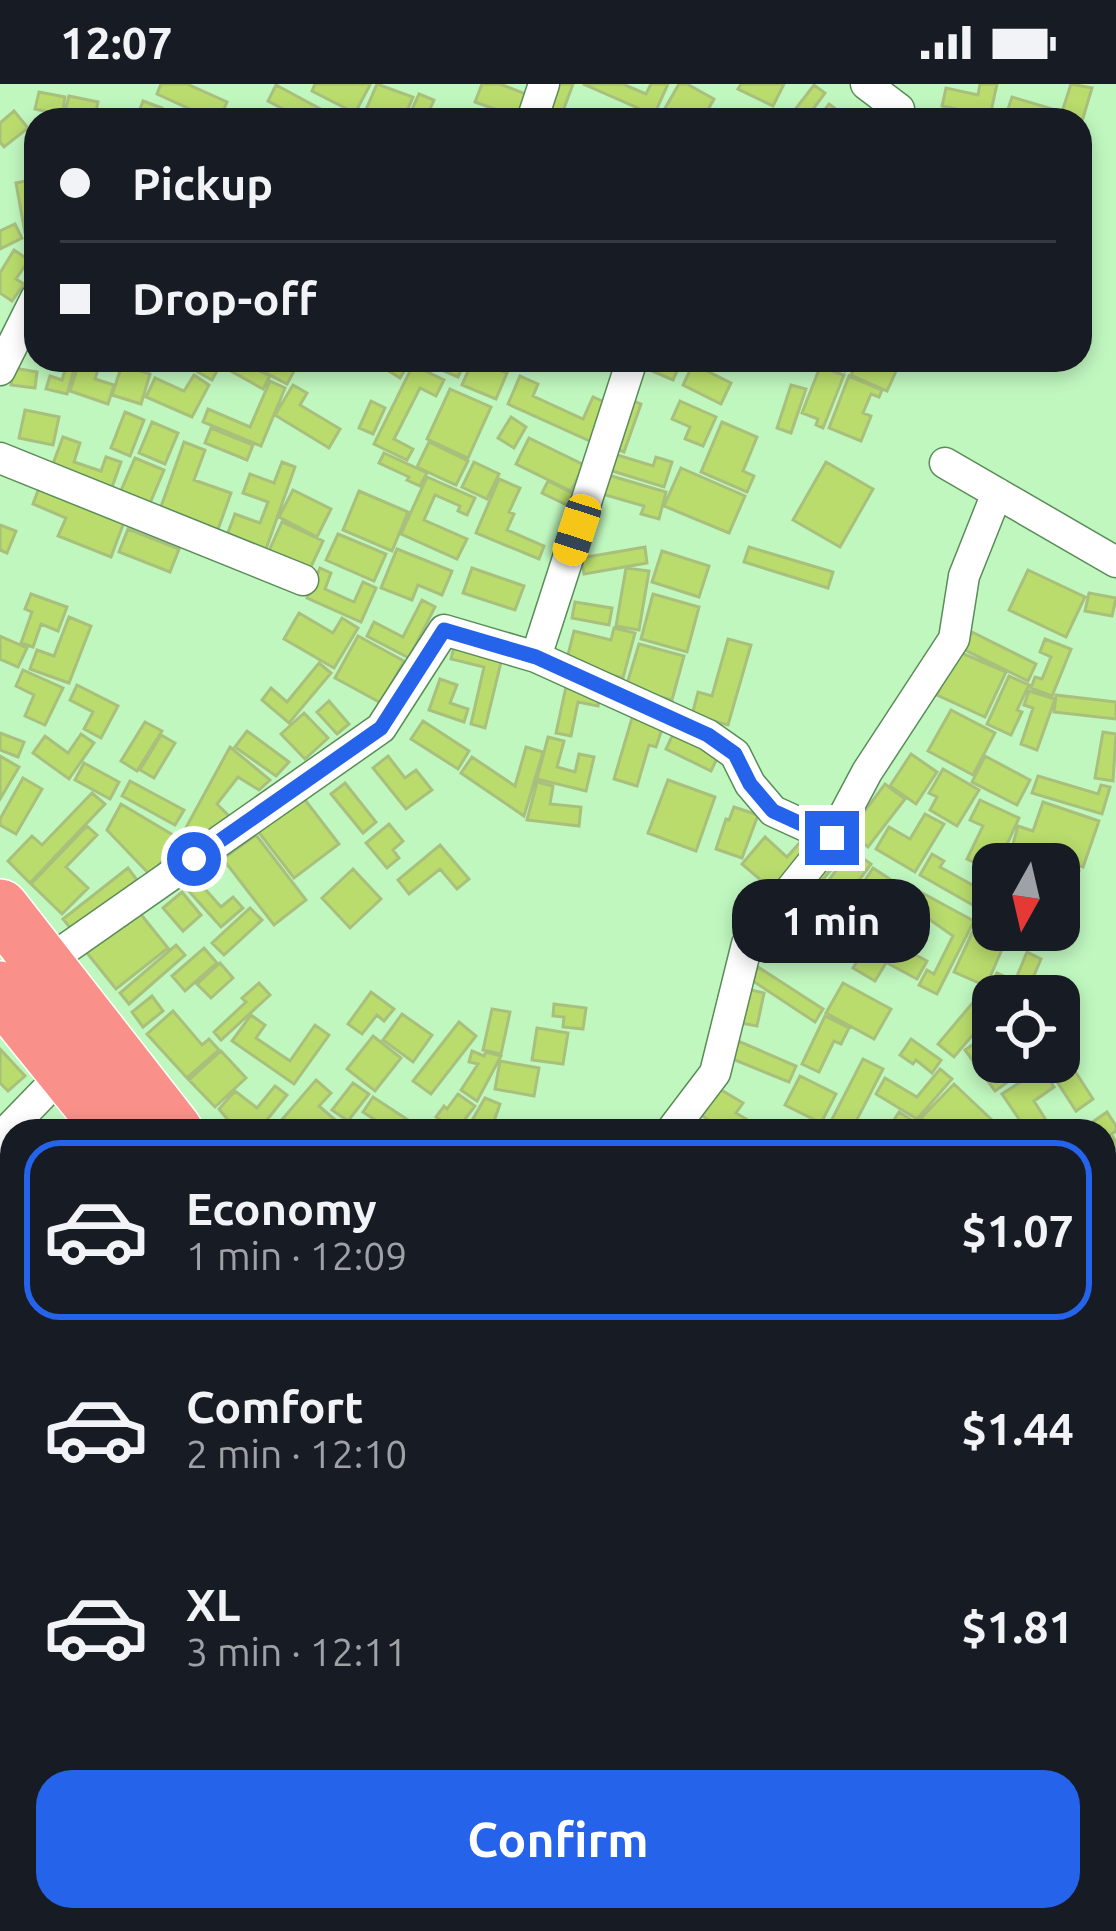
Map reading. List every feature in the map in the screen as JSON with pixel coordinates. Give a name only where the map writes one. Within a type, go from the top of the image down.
[{"type":"highway","points":[[0,908],[22,977],[65,1071],[104,1119]]},
{"type":"highway","points":[[22,977],[162,1119]]},
{"type":"street","points":[[866,84],[898,108]]},
{"type":"street","points":[[0,370],[24,322]]},
{"type":"street","points":[[536,657],[628,372]]},
{"type":"street","points":[[0,458],[303,580]]},
{"type":"street","points":[[945,463],[1116,562]]},
{"type":"street","points":[[680,1119],[715,1072],[747,944],[832,838],[867,772],[955,639],[964,576],[997,493]]},
{"type":"street","points":[[22,977],[381,728],[444,630],[536,657],[708,735],[735,754],[750,784],[773,811],[832,838]]},
{"type":"street","points":[[18,1119],[65,1071]]},
{"type":"building","points":[[161,84],[187,84],[227,102],[224,108],[188,108],[157,94]]},
{"type":"building","points":[[315,84],[370,85],[358,108],[345,108],[312,91]]},
{"type":"building","points":[[377,84],[413,97],[408,108],[367,108]]},
{"type":"building","points":[[482,84],[500,84],[526,94],[521,108],[492,108],[475,102]]},
{"type":"building","points":[[552,84],[573,84],[564,108],[543,108]]},
{"type":"building","points":[[583,84],[623,84],[646,94],[651,84],[668,84],[657,108],[638,108]]},
{"type":"building","points":[[679,84],[714,99],[709,108],[665,108]]},
{"type":"building","points":[[741,84],[784,84],[773,106],[738,89]]},
{"type":"building","points":[[980,84],[997,84],[992,108],[942,106],[946,88],[978,95]]},
{"type":"building","points":[[1071,84],[1092,88],[1086,108],[1063,108]]},
{"type":"building","points":[[276,85],[319,108],[281,108],[268,101]]},
{"type":"building","points":[[814,85],[825,93],[814,108],[796,108]]},
{"type":"building","points":[[39,92],[65,97],[63,108],[35,108]]},
{"type":"building","points":[[419,94],[434,100],[430,108],[413,108]]},
{"type":"building","points":[[69,96],[98,102],[97,108],[66,108]]},
{"type":"building","points":[[1012,97],[1049,108],[1008,108]]},
{"type":"building","points":[[14,111],[24,131],[4,147],[0,123]]},
{"type":"building","points":[[24,181],[24,227],[16,183]]},
{"type":"building","points":[[15,224],[22,238],[0,249],[0,231]]},
{"type":"building","points":[[14,250],[24,257],[16,279],[24,284],[12,301],[0,293],[0,273]]},
{"type":"building","points":[[14,368],[37,372],[35,388],[11,385]]},
{"type":"building","points":[[64,372],[73,372],[67,394],[46,389],[50,376],[62,380]]},
{"type":"building","points":[[76,372],[97,372],[95,379],[114,385],[108,404],[70,391]]},
{"type":"building","points":[[120,372],[150,374],[141,404],[112,395]]},
{"type":"building","points":[[233,372],[270,376],[263,389]]},
{"type":"building","points":[[264,372],[294,372],[287,384]]},
{"type":"building","points":[[410,372],[427,372],[444,380],[436,396],[420,388],[394,439],[413,449],[407,460],[374,444]]},
{"type":"building","points":[[468,372],[507,373],[496,399],[462,385]]},
{"type":"building","points":[[689,372],[709,372],[731,383],[721,404],[683,385]]},
{"type":"building","points":[[818,372],[844,375],[823,428],[816,425],[818,419],[802,413]]},
{"type":"building","points":[[852,372],[896,372],[887,391]]},
{"type":"building","points":[[194,375],[209,385],[192,417],[146,397],[155,378],[184,391]]},
{"type":"building","points":[[520,376],[538,384],[533,396],[583,419],[593,397],[609,404],[592,442],[508,404]]},
{"type":"building","points":[[849,376],[882,390],[879,397],[871,394],[863,413],[871,416],[861,441],[829,428]]},
{"type":"building","points":[[270,381],[285,388],[261,446],[203,422],[208,409],[250,427]]},
{"type":"building","points":[[293,385],[307,393],[300,405],[340,429],[329,448],[275,415]]},
{"type":"building","points":[[791,385],[806,389],[791,433],[777,428]]},
{"type":"building","points":[[450,389],[491,407],[468,458],[427,439]]},
{"type":"building","points":[[626,398],[641,404],[624,452],[609,446]]},
{"type":"building","points":[[371,401],[385,408],[373,434],[359,428]]},
{"type":"building","points":[[680,401],[716,417],[703,446],[685,439],[690,427],[672,419]]},
{"type":"building","points":[[25,410],[59,417],[53,445],[19,438]]},
{"type":"building","points":[[125,412],[144,420],[130,456],[111,448]]},
{"type":"building","points":[[511,417],[526,427],[514,448],[498,438]]},
{"type":"building","points":[[152,422],[178,433],[165,464],[139,453]]},
{"type":"building","points":[[722,422],[757,437],[743,471],[754,476],[747,492],[701,472]]},
{"type":"building","points":[[211,428],[253,445],[247,460],[205,443]]},
{"type":"building","points":[[63,437],[80,443],[74,462],[101,471],[106,457],[121,462],[111,490],[51,469]]},
{"type":"building","points":[[529,438],[584,465],[571,491],[516,464]]},
{"type":"building","points":[[184,442],[205,450],[194,480],[231,493],[216,535],[158,515]]},
{"type":"building","points":[[429,442],[468,461],[456,485],[417,467]]},
{"type":"building","points":[[384,453],[427,473],[420,486],[379,463]]},
{"type":"building","points":[[614,454],[653,466],[656,457],[672,462],[664,487],[609,470]]},
{"type":"building","points":[[135,458],[164,470],[148,508],[119,495]]},
{"type":"building","points":[[282,462],[295,467],[266,549],[227,535],[235,514],[260,523],[268,502],[243,493],[250,474],[274,483]]},
{"type":"building","points":[[474,462],[499,474],[487,499],[462,487]]},
{"type":"building","points":[[826,462],[873,489],[840,547],[793,520]]},
{"type":"building","points":[[681,468],[745,496],[729,533],[664,506]]},
{"type":"building","points":[[608,475],[666,492],[659,519],[641,514],[644,506],[602,494]]},
{"type":"building","points":[[427,477],[475,498],[467,515],[458,511],[460,506],[435,495],[424,520],[467,539],[457,559],[401,534]]},
{"type":"building","points":[[499,479],[520,488],[507,530],[544,546],[539,559],[476,533]]},
{"type":"building","points":[[548,481],[574,494],[569,506],[542,493]]},
{"type":"building","points":[[39,488],[124,522],[111,557],[58,536],[66,518],[33,504]]},
{"type":"building","points":[[293,490],[331,509],[317,537],[279,517]]},
{"type":"building","points":[[359,491],[408,512],[392,551],[343,530]]},
{"type":"building","points":[[282,522],[323,541],[309,571],[268,553]]},
{"type":"building","points":[[0,525],[16,531],[7,553],[0,550]]},
{"type":"building","points":[[128,529],[179,549],[170,572],[119,552]]},
{"type":"building","points":[[338,534],[386,554],[374,581],[326,560]]},
{"type":"building","points":[[645,547],[647,563],[584,574],[581,558]]},
{"type":"building","points":[[749,547],[833,572],[828,588],[744,562]]},
{"type":"building","points":[[397,549],[452,571],[442,595],[418,585],[412,600],[381,588]]},
{"type":"building","points":[[662,551],[709,566],[699,597],[652,582]]},
{"type":"building","points":[[320,568],[331,573],[325,589],[354,602],[363,582],[376,588],[361,622],[307,598]]},
{"type":"building","points":[[472,568],[524,586],[515,610],[463,593]]},
{"type":"building","points":[[626,568],[649,571],[639,630],[616,626]]},
{"type":"building","points":[[1028,570],[1085,597],[1066,637],[1009,610]]},
{"type":"building","points":[[1089,593],[1116,598],[1112,616],[1085,611]]},
{"type":"building","points":[[31,594],[67,607],[58,631],[41,624],[33,647],[21,643],[32,612],[25,609]]},
{"type":"building","points":[[653,594],[699,607],[687,652],[641,639]]},
{"type":"building","points":[[422,600],[435,607],[409,658],[367,636],[374,622],[403,637]]},
{"type":"building","points":[[575,602],[612,608],[609,625],[572,618]]},
{"type":"building","points":[[299,613],[333,633],[342,618],[358,628],[334,668],[284,639]]},
{"type":"building","points":[[69,617],[91,626],[69,683],[30,669],[37,650],[54,656]]},
{"type":"building","points":[[614,628],[635,633],[623,678],[566,663],[574,631],[611,640]]},
{"type":"building","points":[[972,632],[1036,664],[1028,681],[963,649]]},
{"type":"building","points":[[0,636],[27,648],[18,667],[0,659]]},
{"type":"building","points":[[358,636],[404,661],[381,703],[335,678]]},
{"type":"building","points":[[728,639],[751,645],[728,725],[692,715],[698,692],[712,696]]},
{"type":"building","points":[[1045,639],[1071,649],[1052,696],[1031,688],[1035,677],[1042,679],[1051,657],[1040,652]]},
{"type":"building","points":[[639,644],[684,656],[672,700],[626,687]]},
{"type":"building","points":[[454,647],[502,658],[485,728],[471,724],[484,667],[451,659]]},
{"type":"building","points":[[957,651],[1006,672],[985,717],[937,695]]},
{"type":"building","points":[[319,663],[331,673],[289,723],[262,700],[271,688],[287,702]]},
{"type":"building","points":[[23,670],[63,688],[45,725],[25,716],[34,695],[16,686]]},
{"type":"building","points":[[1009,676],[1029,685],[1011,735],[987,724]]},
{"type":"building","points":[[440,679],[457,685],[450,703],[468,709],[464,722],[429,710]]},
{"type":"building","points":[[567,682],[601,690],[598,706],[578,702],[571,736],[556,733]]},
{"type":"building","points":[[77,685],[118,706],[101,738],[84,729],[93,712],[70,700]]},
{"type":"building","points":[[1029,691],[1055,699],[1037,750],[1021,744],[1033,708],[1024,705]]},
{"type":"building","points":[[1056,695],[1116,702],[1116,719],[1054,712]]},
{"type":"building","points":[[329,701],[349,724],[337,734],[317,712]]},
{"type":"building","points":[[951,710],[995,733],[973,775],[928,751]]},
{"type":"building","points":[[304,713],[328,738],[305,759],[281,734]]},
{"type":"building","points":[[632,718],[663,726],[656,747],[649,745],[637,786],[614,779]]},
{"type":"building","points":[[423,721],[469,751],[458,769],[411,739]]},
{"type":"building","points":[[145,722],[162,731],[137,771],[121,761]]},
{"type":"building","points":[[675,730],[720,752],[711,771],[666,749]]},
{"type":"building","points":[[247,731],[289,762],[276,776],[235,747]]},
{"type":"building","points":[[1103,732],[1116,734],[1113,781],[1095,778]]},
{"type":"building","points":[[0,733],[24,742],[18,757],[0,750]]},
{"type":"building","points":[[81,734],[94,743],[69,779],[33,753],[45,736],[68,753]]},
{"type":"building","points":[[161,735],[175,743],[154,778],[140,770]]},
{"type":"building","points":[[548,737],[564,741],[557,767],[575,772],[579,754],[594,757],[586,791],[537,779]]},
{"type":"building","points":[[230,747],[270,780],[259,790],[238,777],[217,804],[230,817],[199,846],[183,833]]},
{"type":"building","points":[[526,747],[543,752],[524,816],[461,773],[472,757],[515,786]]},
{"type":"building","points":[[911,754],[937,772],[916,804],[890,786]]},
{"type":"building","points":[[0,756],[19,767],[0,799]]},
{"type":"building","points":[[388,756],[405,778],[416,770],[432,790],[406,809],[373,768]]},
{"type":"building","points":[[985,756],[1030,780],[1017,805],[972,782]]},
{"type":"building","points":[[84,763],[119,782],[110,799],[75,780]]},
{"type":"building","points":[[943,769],[979,790],[957,826],[930,810],[937,797],[929,793]]},
{"type":"building","points":[[1038,776],[1098,794],[1101,785],[1110,787],[1102,814],[1032,793]]},
{"type":"building","points":[[23,778],[42,789],[16,834],[0,825],[0,819]]},
{"type":"building","points":[[668,780],[715,797],[696,851],[648,833]]},
{"type":"building","points":[[130,781],[184,810],[175,825],[122,796]]},
{"type":"building","points":[[537,782],[553,786],[550,804],[581,807],[579,826],[527,820]]},
{"type":"building","points":[[345,783],[376,822],[363,833],[331,794]]},
{"type":"building","points":[[885,784],[905,799],[868,847],[849,832]]},
{"type":"building","points":[[92,793],[105,804],[30,883],[8,861],[32,836],[42,845]]},
{"type":"building","points":[[302,796],[339,844],[294,878],[257,830]]},
{"type":"building","points":[[980,800],[1019,818],[1008,843],[975,843],[983,826],[970,820]]},
{"type":"building","points":[[1043,802],[1099,821],[1083,867],[1080,843],[1013,843],[1018,826],[1033,831]]},
{"type":"building","points":[[121,804],[178,838],[151,876],[107,830]]},
{"type":"building","points":[[734,807],[758,815],[742,858],[716,849]]},
{"type":"building","points":[[925,814],[944,824],[915,872],[876,849],[889,827],[910,839]]},
{"type":"building","points":[[389,824],[403,841],[393,850],[399,858],[387,868],[366,843]]},
{"type":"building","points":[[87,826],[97,835],[66,867],[88,888],[62,914],[31,884]]},
{"type":"building","points":[[810,831],[823,842],[777,894],[742,864],[765,837],[787,857]]},
{"type":"building","points":[[256,835],[306,900],[274,925],[223,859]]},
{"type":"building","points":[[440,845],[469,879],[457,889],[440,869],[409,894],[398,880]]},
{"type":"building","points":[[851,850],[871,864],[835,913],[815,899]]},
{"type":"building","points":[[932,854],[944,861],[940,867],[972,885],[972,905],[920,875]]},
{"type":"building","points":[[819,860],[831,870],[783,927],[770,916]]},
{"type":"building","points":[[128,868],[137,880],[72,930],[63,919]]},
{"type":"building","points":[[873,868],[908,891],[879,935],[844,912]]},
{"type":"building","points":[[353,869],[381,899],[350,928],[322,898]]},
{"type":"building","points":[[188,870],[221,907],[233,897],[243,908],[221,927],[178,879]]},
{"type":"building","points":[[913,888],[972,920],[937,994],[919,985],[927,970],[934,974],[953,936],[919,912],[899,940],[884,929]]},
{"type":"building","points":[[182,892],[201,915],[183,931],[163,908]]},
{"type":"building","points":[[135,907],[168,948],[116,989],[83,948]]},
{"type":"building","points":[[250,908],[262,920],[224,955],[212,943]]},
{"type":"building","points":[[972,933],[972,951],[1001,951],[991,975],[972,975],[972,980],[954,972]]},
{"type":"building","points":[[870,940],[892,953],[875,981],[853,968]]},
{"type":"building","points":[[176,945],[185,955],[129,1004],[120,993]]},
{"type":"building","points":[[899,946],[927,961],[917,979],[889,964]]},
{"type":"building","points":[[204,948],[217,963],[185,991],[172,976]]},
{"type":"building","points":[[1027,952],[1041,959],[1034,975],[1017,975]]},
{"type":"building","points":[[220,963],[233,978],[211,998],[197,984]]},
{"type":"building","points":[[758,967],[823,1009],[815,1022],[750,979]]},
{"type":"building","points":[[259,983],[270,995],[221,1040],[214,1032]]},
{"type":"building","points":[[843,983],[891,1009],[874,1039],[826,1013]]},
{"type":"building","points":[[747,989],[764,993],[757,1026],[741,1023]]},
{"type":"building","points":[[371,992],[394,1009],[384,1021],[377,1015],[362,1034],[348,1024]]},
{"type":"building","points":[[152,996],[163,1011],[143,1027],[132,1012]]},
{"type":"building","points":[[554,1004],[586,1008],[583,1029],[563,1027],[564,1017],[553,1016]]},
{"type":"building","points":[[972,1004],[972,1036],[954,1057],[938,1044]]},
{"type":"building","points":[[492,1009],[510,1012],[501,1054],[483,1050]]},
{"type":"building","points":[[173,1011],[202,1045],[209,1039],[219,1050],[187,1078],[147,1034]]},
{"type":"building","points":[[402,1014],[432,1035],[413,1062],[383,1040]]},
{"type":"building","points":[[251,1015],[265,1025],[256,1038],[290,1061],[315,1025],[329,1035],[294,1084],[232,1041]]},
{"type":"building","points":[[825,1016],[849,1028],[841,1044],[834,1041],[819,1072],[802,1064]]},
{"type":"building","points":[[459,1022],[476,1036],[431,1094],[413,1081]]},
{"type":"building","points":[[537,1028],[568,1033],[563,1064],[532,1060]]},
{"type":"building","points":[[373,1036],[401,1058],[375,1091],[347,1069]]},
{"type":"building","points":[[911,1039],[941,1060],[932,1073],[900,1055]]},
{"type":"building","points":[[738,1041],[796,1066],[789,1082],[730,1058]]},
{"type":"building","points":[[0,1049],[25,1076],[8,1091],[0,1083]]},
{"type":"building","points":[[221,1051],[246,1078],[215,1107],[189,1080]]},
{"type":"building","points":[[472,1051],[501,1056],[477,1101],[461,1090],[478,1064],[469,1062]]},
{"type":"building","points":[[863,1059],[883,1069],[857,1119],[832,1119]]},
{"type":"building","points":[[500,1061],[539,1068],[534,1096],[495,1089]]},
{"type":"building","points":[[940,1069],[952,1079],[917,1119],[876,1094],[885,1078],[917,1097]]},
{"type":"building","points":[[800,1076],[836,1094],[823,1119],[785,1105]]},
{"type":"building","points":[[1080,1079],[1093,1099],[1076,1111],[1058,1083],[1080,1083]]},
{"type":"building","points":[[316,1080],[331,1093],[319,1106],[334,1119],[282,1119]]},
{"type":"building","points":[[353,1083],[369,1094],[350,1119],[332,1110]]},
{"type":"building","points":[[1019,1083],[1051,1083],[1054,1087],[1034,1101],[1045,1119],[1019,1119],[1002,1094]]},
{"type":"building","points":[[954,1084],[991,1119],[922,1119]]},
{"type":"building","points":[[275,1086],[287,1095],[268,1119],[227,1119],[219,1109],[235,1091],[257,1108]]},
{"type":"building","points":[[718,1088],[743,1103],[736,1113],[746,1119],[707,1119],[701,1115]]},
{"type":"building","points":[[458,1094],[475,1106],[465,1119],[436,1117],[444,1106],[447,1109]]},
{"type":"building","points":[[373,1097],[406,1119],[374,1119],[363,1112]]},
{"type":"building","points":[[485,1098],[500,1104],[495,1119],[473,1119]]},
{"type":"route","points":[[194,859],[381,728],[444,630],[536,657],[708,735],[735,754],[750,784],[773,811],[832,838]]}]
